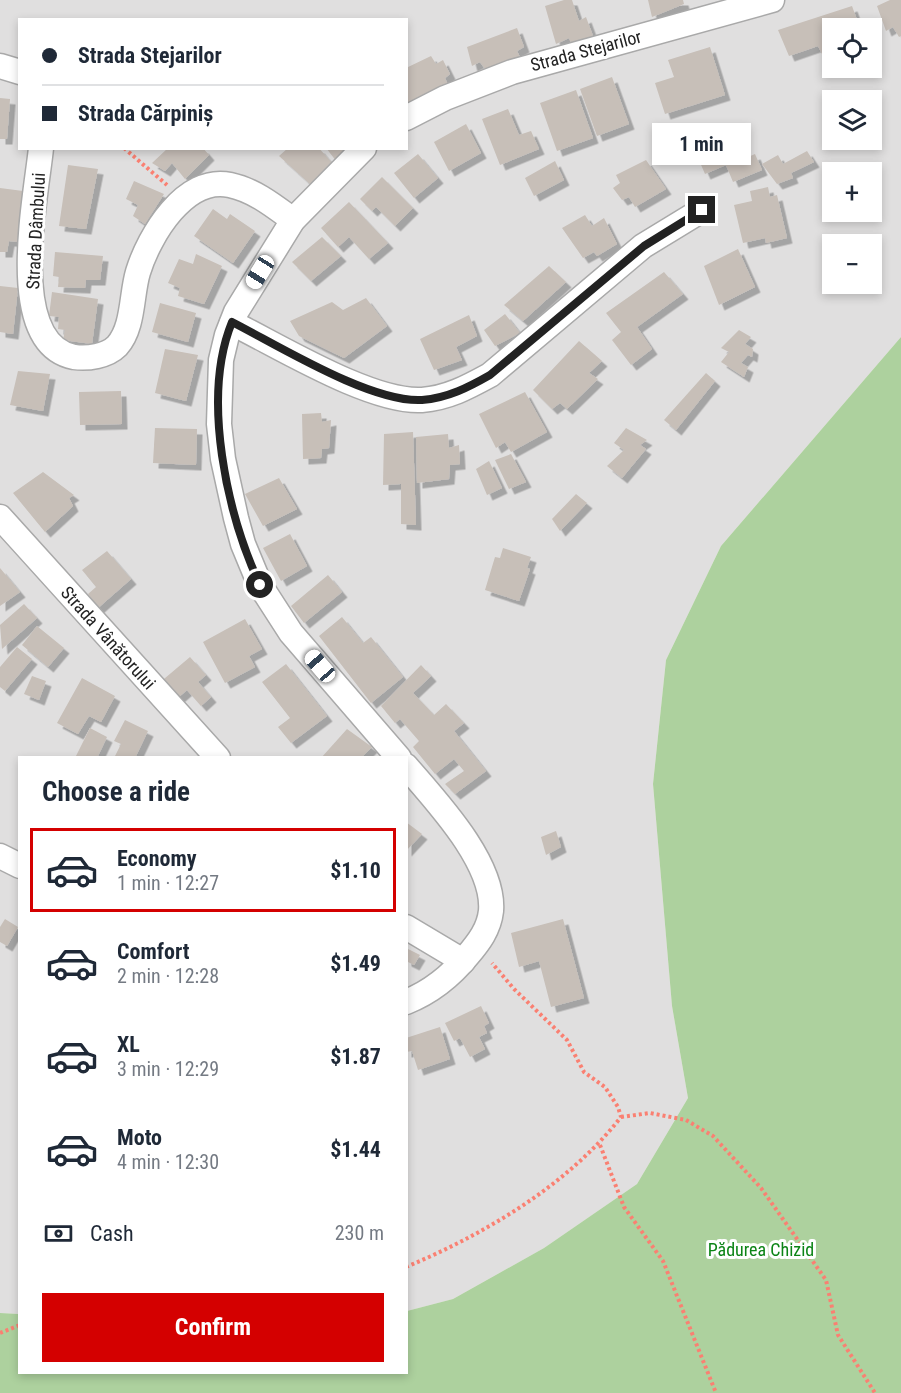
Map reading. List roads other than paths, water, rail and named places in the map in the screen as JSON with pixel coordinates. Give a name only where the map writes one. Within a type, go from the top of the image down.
[{"type":"street","name":"Strada Stejarilor","points":[[408,117],[445,98],[512,72],[772,0]]},
{"type":"street","points":[[0,66],[18,71]]},
{"type":"street","name":"Strada Dâmbului","points":[[41,150],[30,272],[33,311],[41,333],[54,349],[73,357],[104,354],[115,348],[123,338],[138,272],[148,248],[171,212],[183,199],[199,189],[228,184],[252,193],[293,220]]},
{"type":"street","points":[[362,150],[293,220],[249,289],[232,322],[221,360],[219,424],[225,469],[250,565],[272,605],[291,633],[397,756]]},
{"type":"street","points":[[232,322],[375,391],[419,400],[438,398],[463,390],[490,375],[644,246],[702,210]]},
{"type":"street","name":"Strada Vânătorului","points":[[0,517],[216,756]]},
{"type":"street","points":[[408,768],[445,811],[465,841],[490,892],[489,923],[481,939],[463,961],[430,991],[408,1001]]},
{"type":"street","points":[[0,856],[18,865]]},
{"type":"street","points":[[408,928],[463,961]]},
{"type":"park label","name":"Pădurea Chizid","points":[[761,1250]]}]
